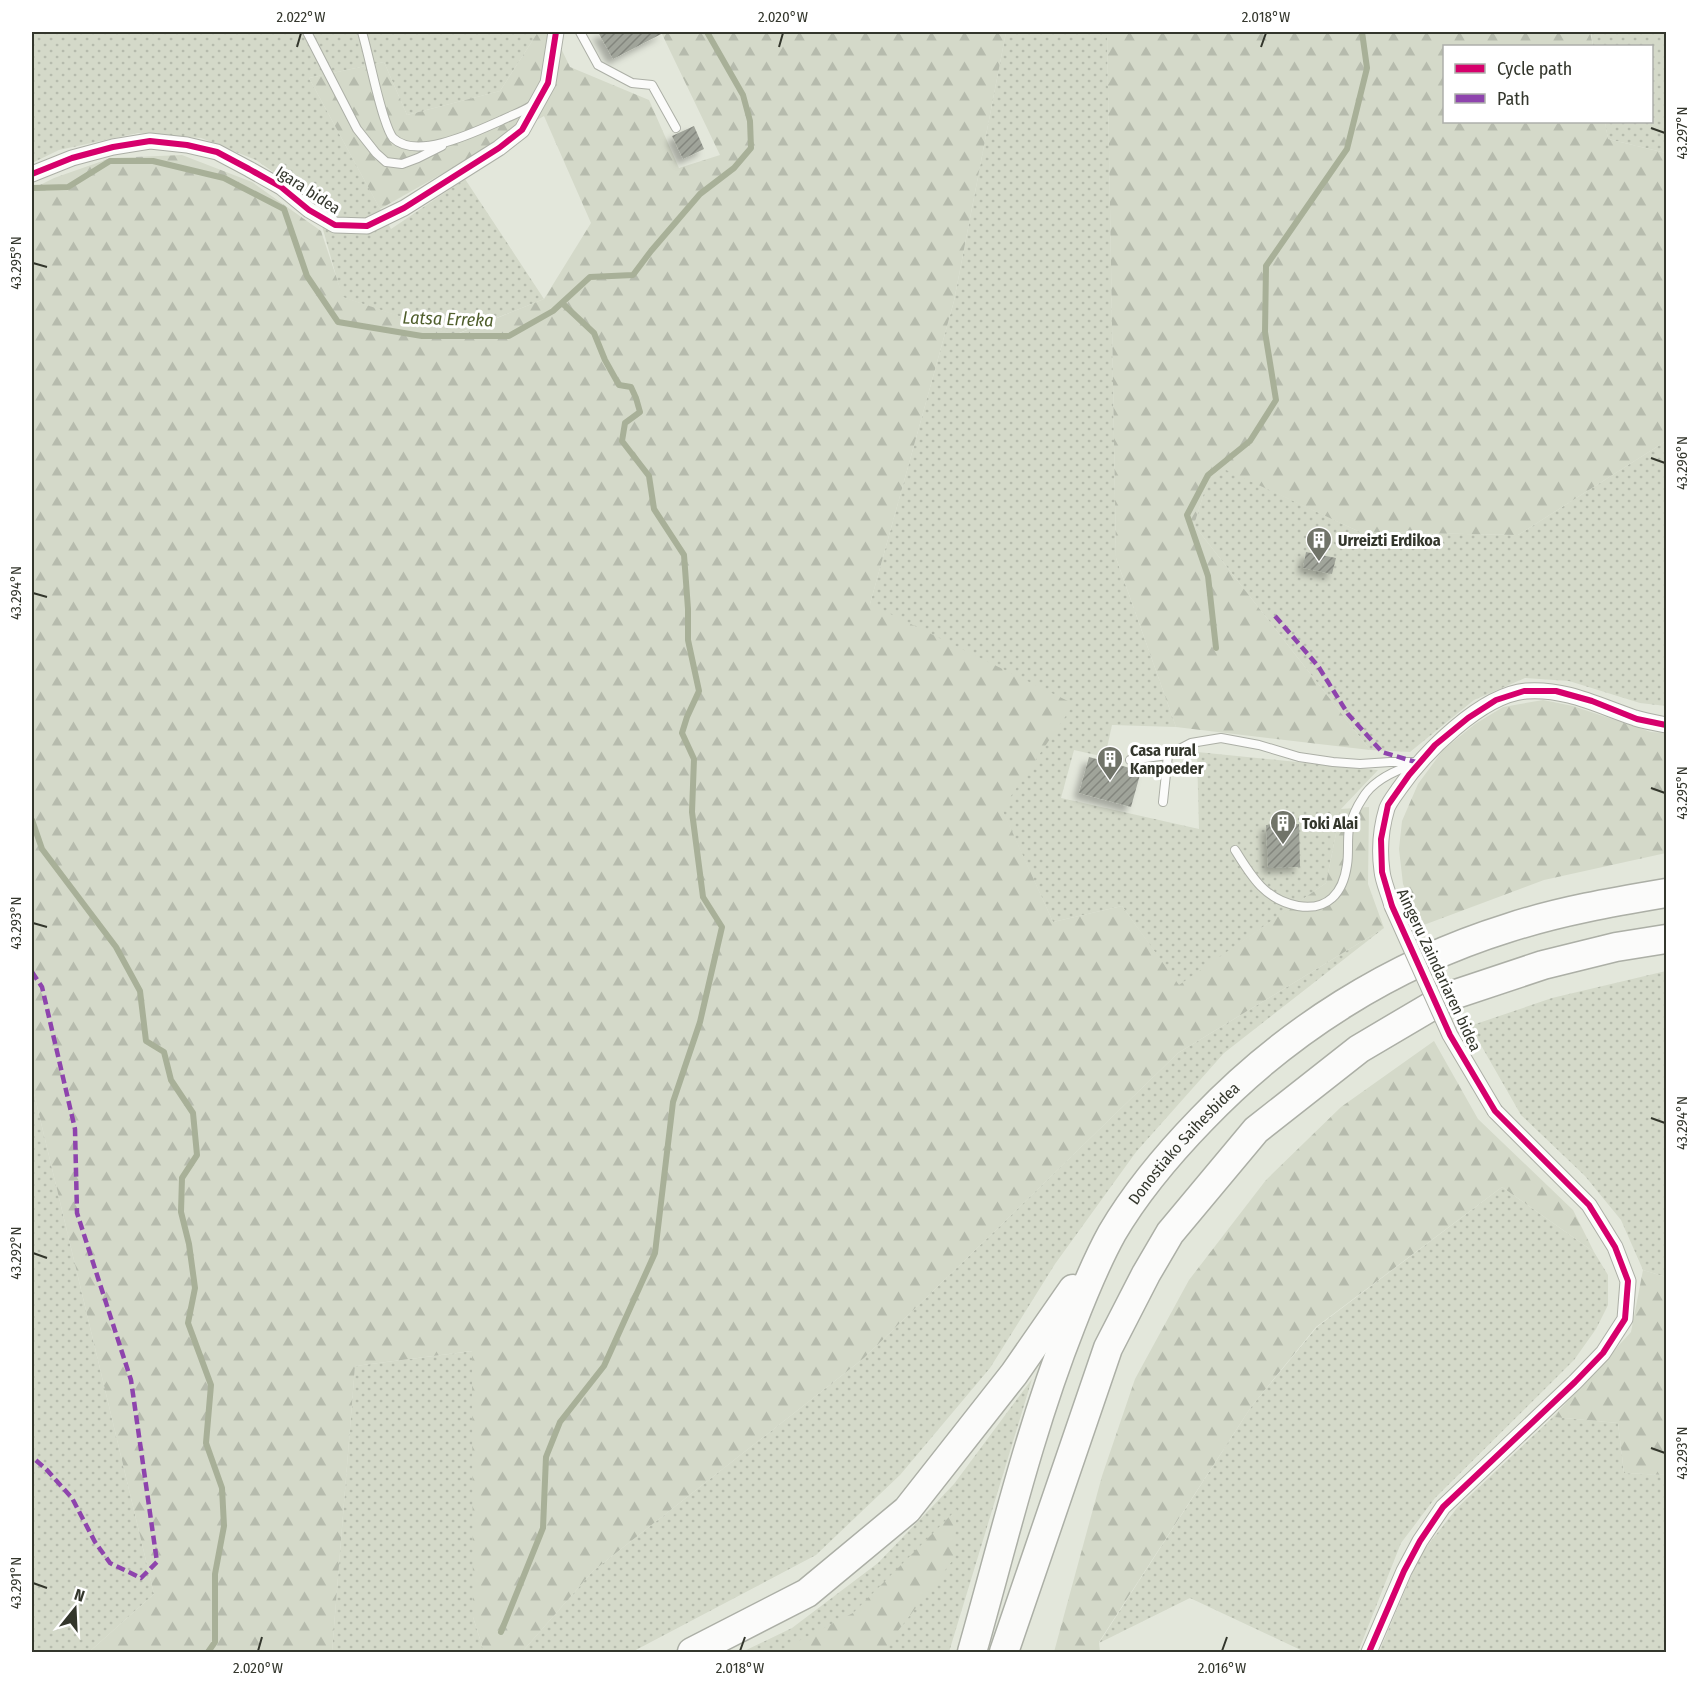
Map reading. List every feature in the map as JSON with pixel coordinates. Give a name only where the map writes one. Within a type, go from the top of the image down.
[{"type":"highway","name":"Donostiako Saihesbidea","points":[[972,1653],[1025,1460],[1052,1372],[1080,1301],[1112,1233],[1135,1199],[1160,1166],[1216,1104],[1279,1049],[1313,1023],[1350,999],[1426,959],[1507,928],[1608,902],[1666,893]]},
{"type":"highway","points":[[1004,1653],[1108,1348],[1170,1233],[1256,1130],[1359,1049],[1447,998],[1543,965],[1616,947],[1666,939]]},
{"type":"highway","points":[[693,1653],[807,1593],[907,1510],[1014,1374],[1112,1233]]},
{"type":"highway","points":[[1020,1653],[1061,1483]]},
{"type":"street","name":"Igara bidea","points":[[32,174],[72,158],[113,147],[150,141],[187,145],[217,152],[249,169],[281,187],[309,210],[335,225],[367,226],[404,208],[500,148],[522,130],[548,83],[556,32]]},
{"type":"street","name":"Aingeru Zaindariaren bidea","points":[[1369,1653],[1404,1571],[1420,1540],[1443,1507],[1604,1353],[1625,1319],[1628,1281],[1616,1246],[1589,1205],[1495,1112],[1450,1035],[1392,906],[1382,872],[1381,839],[1388,805],[1435,745],[1468,718],[1496,700],[1524,691],[1556,691],[1592,701],[1637,719],[1666,725]]},
{"type":"lane","points":[[307,32],[357,129],[386,162],[402,164],[451,141]]},
{"type":"lane","points":[[362,32],[386,123],[393,138],[411,147],[429,146],[465,137],[526,110],[538,101]]},
{"type":"lane","points":[[580,32],[598,65],[632,83],[652,85],[676,128]]},
{"type":"lane","points":[[1130,759],[1168,755],[1191,743],[1221,738],[1333,762],[1419,763]]},
{"type":"lane","points":[[1162,802],[1168,755]]},
{"type":"lane","points":[[1235,850],[1252,878],[1275,899],[1297,906],[1314,907],[1332,900],[1341,885],[1347,864],[1349,829],[1363,796],[1388,775],[1419,763]]},
{"type":"green space","points":[[32,32],[538,32],[500,91],[407,115],[384,62],[309,78],[391,229],[465,179],[544,299],[454,335],[342,297],[315,201],[256,160],[201,138],[138,133],[59,150],[32,163]]},
{"type":"green space","points":[[538,32],[553,32],[570,67],[649,100],[679,168],[720,155],[661,32],[1006,32],[954,301],[870,604],[1074,704],[1002,809],[1053,922],[1122,906],[1179,985],[1326,883],[1341,809],[1369,807],[1368,884],[1384,928],[1178,1053],[864,1358],[593,1571],[522,1652],[484,1652],[473,1617],[472,1351],[355,1366],[332,1652],[89,1652],[154,1594],[32,1085],[32,189],[54,178],[111,158],[182,155],[252,182],[321,231],[343,297],[455,335],[544,299],[591,223],[544,116],[380,209],[309,78],[384,62],[407,115],[500,91]]},
{"type":"green space","points":[[1006,32],[1107,32],[1116,558],[1176,727],[1112,725],[1105,757],[1074,750],[1061,798],[1199,829],[1197,752],[1378,770],[1341,809],[1326,883],[1179,986],[1122,906],[1053,922],[1001,808],[870,604],[954,301]]},
{"type":"green space","points":[[1107,32],[1590,32],[1593,45],[1443,45],[1443,123],[1605,123],[1608,139],[1666,153],[1666,441],[1518,535],[1360,532],[1213,464],[1194,525],[1370,750],[1176,727],[1116,558]]},
{"type":"green space","points":[[1591,32],[1666,32],[1666,153],[1608,139],[1605,123],[1653,123],[1653,45],[1593,45]]},
{"type":"green space","points":[[1666,441],[1666,706],[1640,703],[1569,681],[1525,678],[1474,700],[1410,752],[1370,750],[1194,525],[1213,463],[1360,532],[1518,535]]},
{"type":"green space","points":[[1543,700],[1573,706],[1651,732],[1666,733],[1666,853],[1544,880],[1421,926],[1403,884],[1399,849],[1402,821],[1418,784],[1443,750],[1475,724],[1503,707]]},
{"type":"green space","points":[[1384,928],[1224,1053],[1136,1152],[1055,1264],[990,1368],[900,1475],[816,1555],[632,1652],[522,1652],[593,1571],[864,1358],[1178,1053]]},
{"type":"green space","points":[[1666,971],[1666,1277],[1643,1270],[1621,1220],[1585,1176],[1521,1115],[1470,1026],[1552,998]]},
{"type":"green space","points":[[1434,1041],[1478,1119],[1573,1210],[1594,1252],[1502,1187],[1316,1327],[1251,1407],[1099,1642],[1100,1652],[1054,1652],[1102,1476],[1135,1379],[1189,1280],[1266,1180],[1341,1107]]},
{"type":"green space","points":[[32,1085],[154,1594],[89,1652],[32,1652]]},
{"type":"green space","points":[[1502,1187],[1594,1252],[1608,1275],[1608,1305],[1596,1329],[1574,1360],[1435,1498],[1401,1543],[1358,1652],[1305,1652],[1190,1598],[1099,1643],[1251,1407],[1317,1327]]},
{"type":"green space","points":[[1643,1270],[1666,1277],[1666,1475],[1624,1473],[1618,1423],[1553,1417],[1631,1332]]},
{"type":"green space","points":[[473,1351],[473,1617],[484,1652],[332,1652],[355,1366]]},
{"type":"green space","points":[[1032,1379],[949,1652],[742,1652],[792,1628],[878,1563],[954,1484]]},
{"type":"green space","points":[[1553,1417],[1618,1423],[1624,1473],[1666,1475],[1666,1652],[1379,1652],[1420,1555],[1457,1508]]},
{"type":"green space","points":[[957,1509],[953,1560],[887,1645],[888,1652],[777,1652],[853,1613]]},
{"type":"building","points":[[598,32],[665,32],[613,59]]},
{"type":"building","points":[[694,126],[704,149],[683,159],[672,136]]},
{"type":"building","name":"Urreizti Erdikoa","points":[[1306,552],[1336,558],[1332,574],[1303,568]]},
{"type":"building","name":"Casa rural Kanpoeder","points":[[1089,757],[1141,771],[1131,807],[1079,793]]},
{"type":"building","name":"Toki Alai","points":[[1299,824],[1300,867],[1268,868],[1266,825]]},
{"type":"waterway","name":"Latsa Erreka","points":[[32,188],[68,187],[110,161],[153,161],[224,178],[284,209],[307,276],[338,322],[422,336],[509,336],[553,311],[590,277],[633,275],[700,194],[734,168],[751,148],[750,121],[743,95],[707,32]]},
{"type":"waterway","points":[[1216,648],[1208,576],[1187,515],[1208,475],[1250,441],[1276,400],[1265,332],[1266,266],[1347,149],[1367,68],[1362,32]]},
{"type":"waterway","points":[[501,1632],[543,1528],[546,1457],[560,1422],[604,1366],[655,1253],[673,1102],[700,1022],[722,927],[703,897],[692,812],[694,759],[682,733],[699,691],[688,640],[684,555],[654,509],[649,476],[622,441],[625,423],[640,412],[631,387],[619,385],[594,333],[562,303]]},
{"type":"waterway","points":[[32,820],[42,849],[116,947],[140,991],[146,1041],[164,1052],[171,1080],[193,1113],[197,1155],[182,1178],[181,1212],[189,1244],[195,1288],[188,1323],[211,1385],[206,1443],[222,1488],[224,1526],[215,1574],[215,1642],[208,1652]]},
{"type":"marked path","points":[[1275,616],[1318,666],[1348,714],[1382,752],[1419,763]]},
{"type":"marked path","points":[[32,972],[42,987],[75,1129],[77,1213],[131,1380],[157,1562],[141,1578],[110,1563],[95,1542],[72,1498],[32,1457]]},
{"type":"cycle path","points":[[32,174],[72,158],[113,147],[150,141],[187,145],[217,152],[249,169],[281,187],[309,210],[335,225],[367,226],[404,208],[499,148],[522,130],[548,83],[556,32]]},
{"type":"cycle path","points":[[1369,1652],[1404,1571],[1420,1541],[1443,1507],[1603,1353],[1625,1319],[1628,1281],[1615,1247],[1589,1205],[1495,1111],[1450,1035],[1392,906],[1382,872],[1381,839],[1388,805],[1409,775],[1435,745],[1468,718],[1496,700],[1524,691],[1556,691],[1592,701],[1637,719],[1666,725]]},
{"type":"place","name":"Urreizti Erdikoa","points":[[1319,563]]},
{"type":"place","name":"Casa rural Kanpoeder","points":[[1110,782]]},
{"type":"place","name":"Toki Alai","points":[[1283,846]]}]
